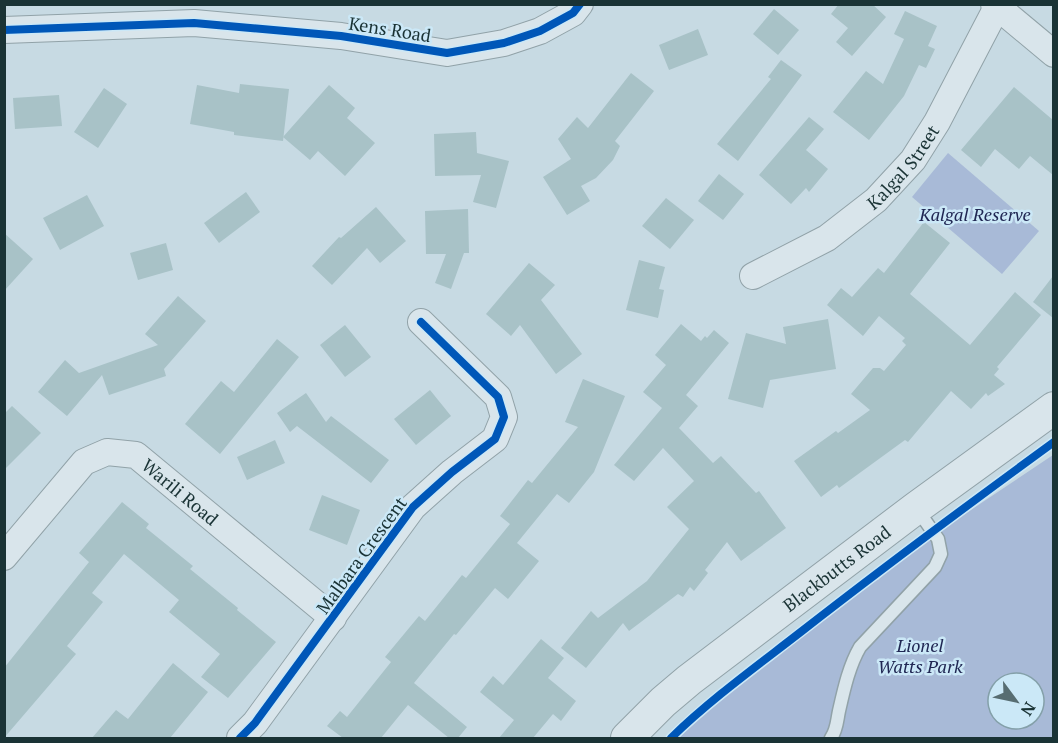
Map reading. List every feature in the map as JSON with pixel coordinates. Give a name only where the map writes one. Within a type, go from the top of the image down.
[{"type":"street","name":"Kens Road","points":[[4,30],[194,14],[447,53],[504,43],[540,31],[573,13],[580,4]]},
{"type":"street","points":[[996,6],[1053,54]]},
{"type":"street","name":"Kalgal Street","points":[[753,276],[827,238],[876,200],[913,160],[937,122],[996,6]]},
{"type":"street","name":"Malbara Crescent","points":[[240,738],[255,723],[413,507],[452,472],[495,439],[504,417],[498,397],[421,322]]},
{"type":"street","name":"Blackbutts Road","points":[[627,738],[689,680],[916,508],[1053,408]]},
{"type":"street","name":"Warili Road","points":[[4,557],[84,462],[106,452],[136,455],[333,618]]},
{"type":"lane","points":[[831,738],[835,733],[853,658],[860,646],[935,567],[941,554],[938,539],[916,508]]},
{"type":"green space","name":"Kalgal Reserve","points":[[948,153],[1039,231],[1002,274],[912,197]]},
{"type":"green space","name":"Lionel Watts Park","points":[[1053,455],[1053,738],[679,738],[699,717],[876,578],[878,580],[894,564]]},
{"type":"building","points":[[839,4],[872,4],[886,17],[852,56],[836,42],[848,28],[831,14]]},
{"type":"building","points":[[774,9],[799,30],[778,55],[753,34]]},
{"type":"building","points":[[905,11],[937,26],[928,46],[935,49],[926,68],[919,65],[904,96],[869,140],[833,112],[866,71],[883,84],[904,39],[894,34]]},
{"type":"building","points":[[698,29],[708,55],[669,70],[659,45]]},
{"type":"building","points":[[781,60],[802,75],[738,161],[717,144],[771,79],[768,77]]},
{"type":"building","points":[[631,73],[654,91],[615,141],[620,146],[613,160],[596,178],[581,186],[590,201],[567,215],[543,177],[571,159],[558,139],[577,117],[588,128]]},
{"type":"building","points":[[240,84],[289,89],[283,141],[234,135],[234,132],[190,124],[197,85],[239,93]]},
{"type":"building","points":[[329,85],[355,108],[347,118],[375,143],[345,176],[318,151],[310,160],[283,137]]},
{"type":"building","points":[[1014,87],[1053,120],[1053,175],[1030,156],[1019,169],[995,149],[981,167],[961,150]]},
{"type":"building","points":[[104,88],[127,104],[98,148],[74,132]]},
{"type":"building","points":[[59,95],[62,126],[15,129],[13,98]]},
{"type":"building","points":[[809,117],[824,129],[806,150],[828,169],[809,192],[806,188],[791,204],[759,175]]},
{"type":"building","points":[[476,132],[477,153],[509,161],[496,208],[473,202],[481,175],[435,176],[434,134]]},
{"type":"building","points":[[719,174],[744,194],[723,220],[698,201]]},
{"type":"building","points":[[246,192],[260,212],[219,243],[204,223]]},
{"type":"building","points":[[87,195],[104,226],[60,250],[43,218]]},
{"type":"building","points":[[666,198],[694,220],[670,249],[642,226]]},
{"type":"building","points":[[376,207],[406,241],[380,263],[367,248],[332,285],[312,266],[339,237],[341,238]]},
{"type":"building","points":[[468,209],[469,253],[464,253],[451,289],[435,283],[446,254],[426,254],[425,211]]},
{"type":"building","points":[[924,222],[950,243],[910,294],[970,345],[1015,292],[1041,315],[997,367],[999,369],[994,375],[1005,384],[988,396],[986,393],[971,409],[951,391],[908,442],[905,440],[839,488],[837,485],[821,497],[794,461],[870,410],[851,394],[873,368],[880,368],[884,371],[906,345],[902,341],[905,338],[879,316],[863,336],[827,305],[841,288],[852,297],[878,268],[884,273]]},
{"type":"building","points":[[4,233],[33,259],[4,291]]},
{"type":"building","points":[[166,243],[173,270],[138,280],[130,253]]},
{"type":"building","points":[[639,260],[665,267],[659,289],[664,290],[658,318],[626,310]]},
{"type":"building","points":[[529,263],[555,285],[541,300],[582,354],[556,374],[520,325],[511,336],[486,314]]},
{"type":"building","points":[[1053,276],[1053,318],[1033,302]]},
{"type":"building","points":[[178,296],[206,321],[164,369],[166,376],[109,395],[102,375],[67,416],[38,392],[65,360],[79,373],[158,345],[145,334]]},
{"type":"building","points":[[828,319],[836,369],[770,380],[763,408],[728,399],[746,333],[786,344],[783,327]]},
{"type":"building","points":[[681,324],[701,341],[714,330],[729,343],[686,395],[698,406],[679,428],[713,463],[721,456],[756,493],[759,491],[786,528],[741,561],[727,542],[705,570],[708,573],[694,591],[690,587],[683,597],[678,594],[629,631],[623,623],[586,668],[561,648],[591,611],[598,618],[647,581],[689,529],[667,507],[694,481],[663,448],[634,481],[614,465],[662,408],[643,392],[666,365],[655,355]]},
{"type":"building","points":[[345,325],[371,357],[345,377],[320,345]]},
{"type":"building","points":[[277,339],[299,357],[220,454],[185,424],[221,381],[234,392]]},
{"type":"building","points":[[583,379],[625,396],[594,472],[569,503],[557,494],[517,543],[539,561],[508,599],[495,588],[414,683],[467,727],[458,738],[449,738],[408,705],[381,738],[343,738],[327,726],[340,711],[347,717],[391,662],[385,657],[419,616],[425,621],[462,575],[466,578],[510,524],[500,516],[528,480],[532,483],[578,427],[565,422]]},
{"type":"building","points":[[430,390],[451,416],[416,445],[394,419]]},
{"type":"building","points":[[306,393],[326,422],[331,416],[389,460],[371,483],[297,426],[290,432],[277,413]]},
{"type":"building","points":[[12,406],[41,433],[4,470],[4,414]]},
{"type":"building","points":[[275,440],[285,463],[247,480],[237,457]]},
{"type":"building","points":[[322,495],[360,510],[347,545],[309,530]]},
{"type":"building","points":[[122,502],[149,524],[146,528],[193,566],[190,569],[276,642],[228,698],[201,677],[220,654],[169,612],[179,600],[124,554],[92,593],[103,602],[67,646],[76,654],[4,738],[4,668],[89,562],[79,553]]},
{"type":"building","points":[[541,639],[564,658],[548,678],[576,701],[561,721],[553,714],[533,738],[499,738],[514,720],[480,692],[493,676],[503,685]]},
{"type":"building","points":[[173,663],[208,692],[170,738],[92,738],[116,710],[128,719]]},
{"type":"cycle path","points":[[4,30],[194,23],[341,36],[447,53],[504,43],[540,31],[573,13],[580,4]]},
{"type":"cycle path","points":[[240,738],[255,723],[413,507],[452,472],[495,439],[504,417],[498,397],[421,322]]},
{"type":"cycle path","points":[[671,738],[751,670],[895,559],[1054,442]]}]
